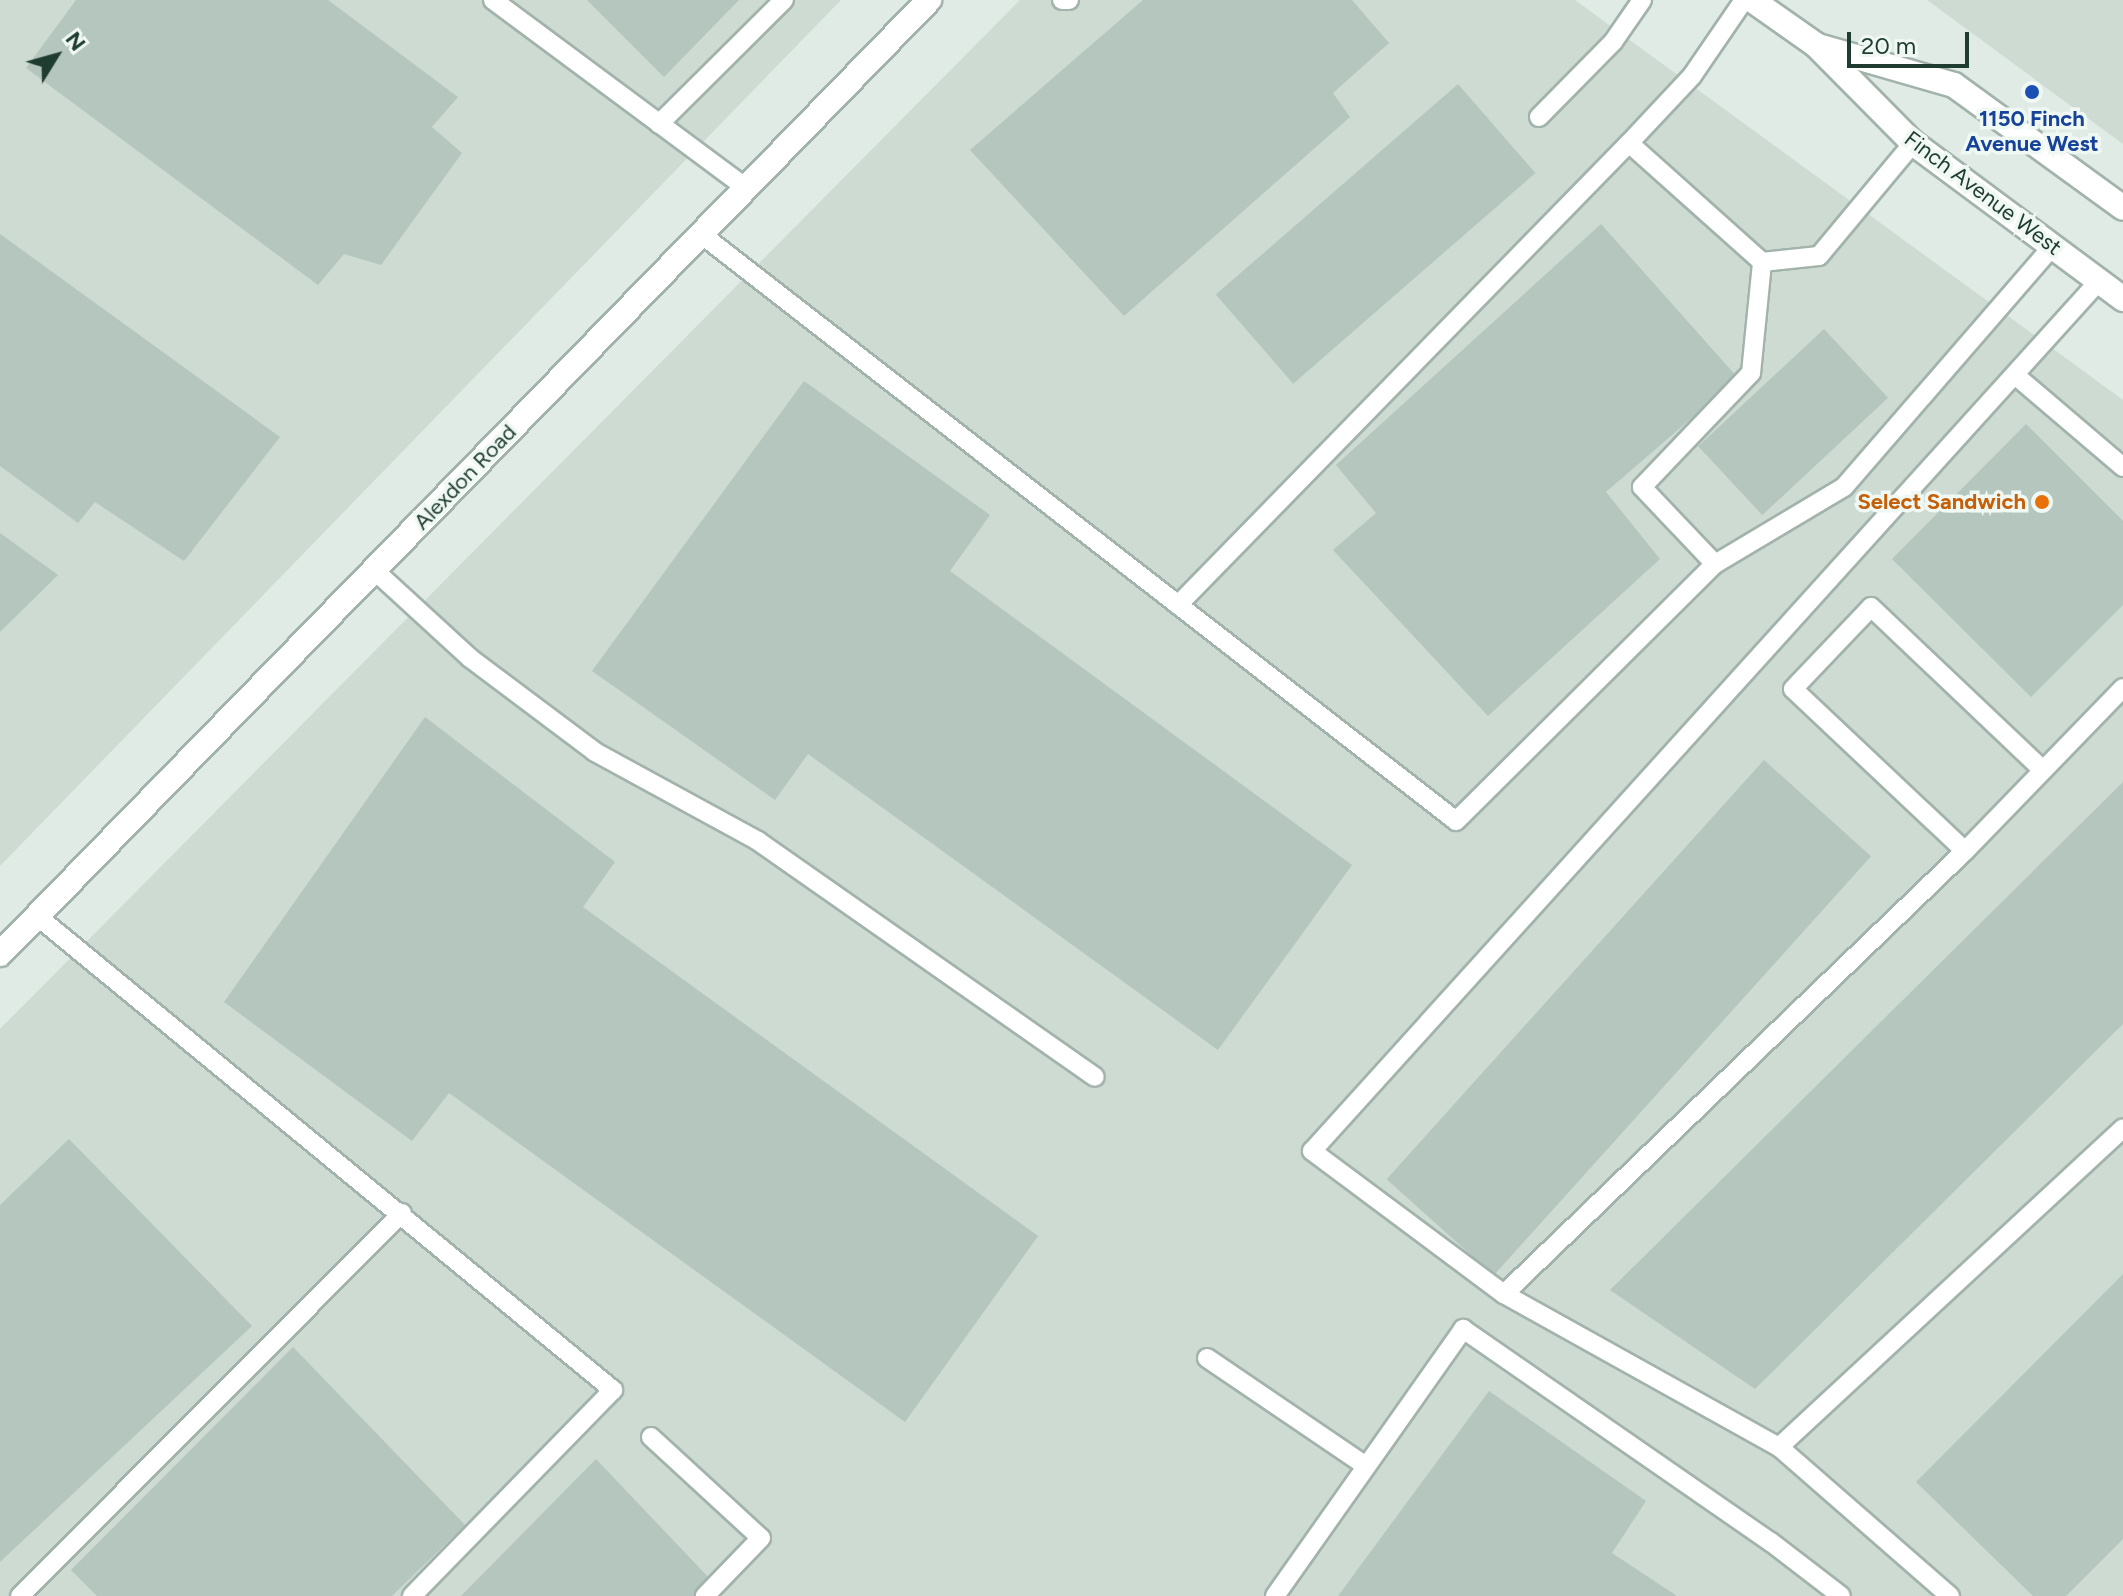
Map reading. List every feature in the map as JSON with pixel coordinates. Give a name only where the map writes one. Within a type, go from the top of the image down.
[{"type":"street","name":"Alexdon Road","points":[[0,954],[929,0]]},
{"type":"street","name":"Finch Avenue West","points":[[1752,0],[1816,45],[1913,143],[2123,299]]},
{"type":"street","name":"Finch Avenue West","points":[[1816,45],[1954,85],[2123,208]]},
{"type":"lane","points":[[493,0],[746,188]]},
{"type":"lane","points":[[659,124],[784,0]]},
{"type":"lane","points":[[1062,0],[1069,0]]},
{"type":"lane","points":[[1539,117],[1613,42],[1642,0]]},
{"type":"lane","points":[[1178,605],[1692,76],[1744,0]]},
{"type":"lane","points":[[1629,143],[1762,262],[1819,256],[1913,143]]},
{"type":"lane","points":[[701,234],[1456,821],[1715,564],[1844,487],[2052,247]]},
{"type":"lane","points":[[1715,564],[1642,487],[1751,373],[1762,262]]},
{"type":"lane","points":[[1950,1596],[1779,1447],[1504,1294],[1312,1151],[2099,281]]},
{"type":"lane","points":[[2015,375],[2123,467]]},
{"type":"lane","points":[[374,570],[470,658],[595,752],[758,841],[1095,1077]]},
{"type":"lane","points":[[1965,851],[1793,689],[1871,607],[2043,770]]},
{"type":"lane","points":[[1504,1294],[1965,851],[2123,688]]},
{"type":"lane","points":[[37,916],[402,1213],[613,1390],[412,1596]]},
{"type":"lane","points":[[1779,1447],[2123,1128]]},
{"type":"lane","points":[[20,1596],[402,1213]]},
{"type":"lane","points":[[1275,1596],[1463,1329],[1771,1542],[1841,1596]]},
{"type":"lane","points":[[1207,1358],[1366,1466]]},
{"type":"lane","points":[[651,1437],[761,1538],[705,1596]]},
{"type":"shaded area","points":[[0,0],[841,0],[0,866]]},
{"type":"shaded area","points":[[1020,0],[1575,0],[2123,400],[2123,1596],[0,1596],[0,1029]]},
{"type":"shaded area","points":[[1927,0],[2123,0],[2123,144]]},
{"type":"building","points":[[76,0],[328,0],[458,97],[432,127],[462,153],[381,265],[344,254],[318,285],[26,68]]},
{"type":"building","points":[[587,0],[739,0],[664,77]]},
{"type":"building","points":[[1143,0],[1352,0],[1389,43],[1333,93],[1350,117],[1124,316],[970,150]]},
{"type":"building","points":[[1458,84],[1535,173],[1293,384],[1216,295]]},
{"type":"building","points":[[1601,224],[1738,378],[1606,492],[1660,559],[1488,716],[1333,550],[1376,513],[1336,465]]},
{"type":"building","points":[[0,234],[280,437],[184,561],[95,502],[78,523],[0,466]]},
{"type":"building","points":[[1824,329],[1888,398],[1762,515],[1698,446]]},
{"type":"building","points":[[804,381],[990,515],[950,571],[1352,865],[1218,1050],[808,754],[775,800],[592,671]]},
{"type":"building","points":[[2026,424],[2123,521],[2123,605],[2031,697],[1892,559]]},
{"type":"building","points":[[0,533],[58,575],[0,632]]},
{"type":"building","points":[[425,717],[615,862],[583,907],[1038,1236],[905,1422],[449,1093],[412,1141],[224,1002]]},
{"type":"building","points":[[1764,760],[1871,856],[1494,1275],[1387,1179]]},
{"type":"building","points":[[2123,782],[2123,1024],[1755,1389],[1610,1290]]},
{"type":"building","points":[[69,1139],[252,1326],[0,1562],[0,1205]]},
{"type":"building","points":[[2123,1274],[2123,1539],[2066,1596],[2033,1596],[1916,1482]]},
{"type":"building","points":[[293,1347],[465,1525],[392,1596],[97,1596],[71,1570]]},
{"type":"building","points":[[1489,1391],[1646,1501],[1612,1553],[1677,1596],[1338,1596]]},
{"type":"building","points":[[596,1459],[711,1580],[694,1596],[461,1596]]},
{"type":"place","name":"1150 Finch Avenue West","points":[[2032,92]]},
{"type":"place","name":"Select Sandwich","points":[[2042,502]]}]
